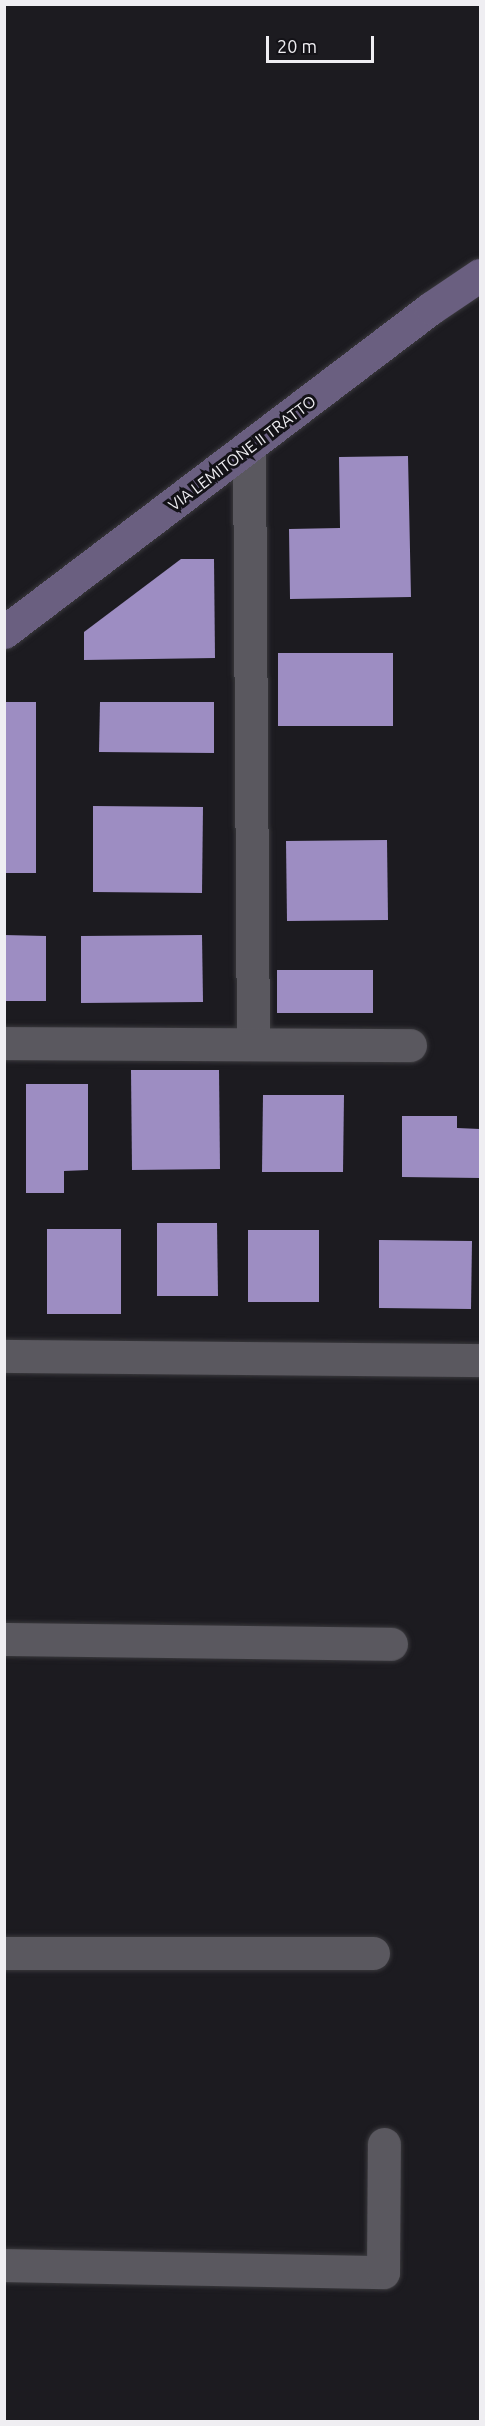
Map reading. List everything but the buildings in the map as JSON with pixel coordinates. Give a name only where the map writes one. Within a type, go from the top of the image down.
[{"type":"street","name":"VIA LEMITONE II TRATTO","points":[[4,632],[431,308],[480,275]]},
{"type":"street","points":[[249,448],[253,1044]]},
{"type":"street","points":[[4,1044],[410,1044]]},
{"type":"street","points":[[4,1356],[480,1360]]},
{"type":"street","points":[[4,1639],[391,1644]]},
{"type":"street","points":[[4,1953],[373,1953]]},
{"type":"street","points":[[4,2265],[383,2272],[384,2144]]}]
